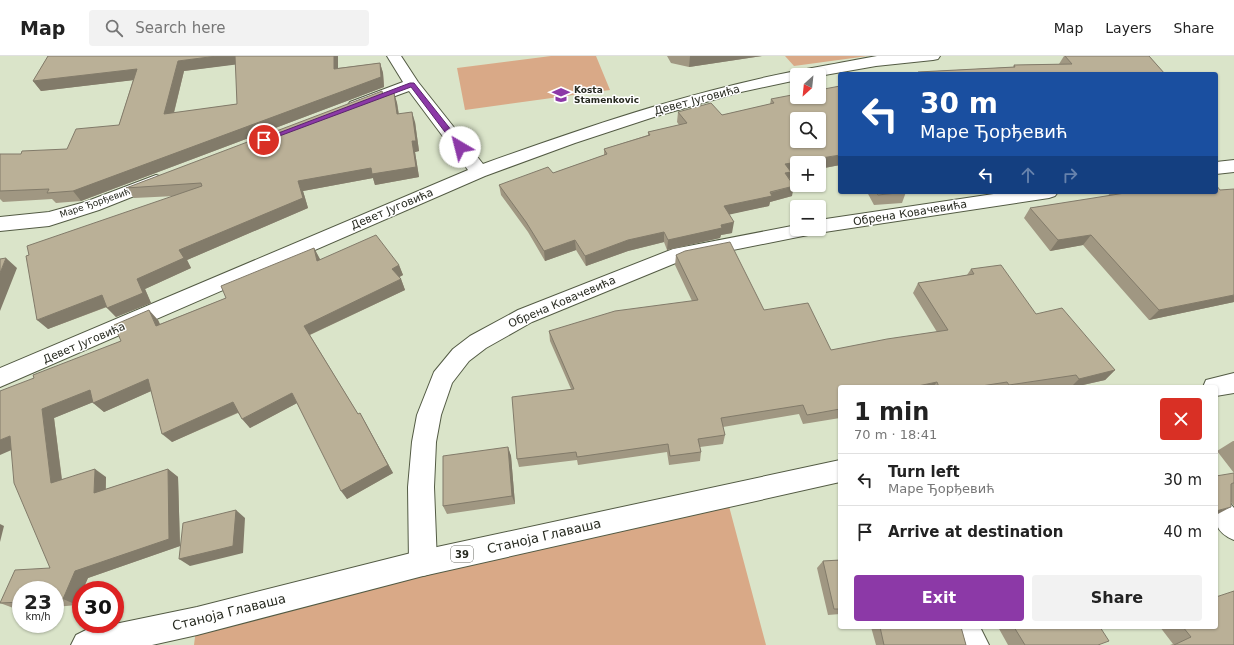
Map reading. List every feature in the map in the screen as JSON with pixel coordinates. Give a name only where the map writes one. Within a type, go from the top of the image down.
[{"type":"street","points":[[394,56],[412,84],[479,172]]},
{"type":"street","name":"Девет Југовића","points":[[826,70],[876,61],[933,56]]},
{"type":"street","name":"Девет Југовића","points":[[0,378],[479,172],[569,139],[651,113],[738,88],[790,77]]},
{"type":"street","points":[[338,112],[412,84]]},
{"type":"street","points":[[1218,168],[1234,166]]},
{"type":"street","name":"Маре Ђорђевић","points":[[0,224],[49,219],[92,206],[168,176]]},
{"type":"street","name":"Обрена Ковачевића","points":[[826,226],[1035,194]]},
{"type":"street","name":"Обрена Ковачевића","points":[[423,563],[421,487],[424,442],[429,415],[442,379],[461,356],[478,342],[525,316],[680,254],[790,233]]},
{"type":"street","points":[[1218,386],[1234,383]]},
{"type":"street","name":"Станоја Главаша","points":[[86,645],[197,621],[423,563],[838,471]]},
{"type":"street","points":[[1218,508],[1234,527]]},
{"type":"street","points":[[966,629],[974,645]]},
{"type":"shaded area","points":[[551,56],[596,56],[610,90],[465,110],[457,68]]},
{"type":"shaded area","points":[[785,56],[868,56],[794,66]]},
{"type":"shaded area","points":[[726,495],[766,645],[194,645],[197,621]]},
{"type":"building","points":[[48,56],[217,56],[178,61],[164,114],[237,104],[235,56],[334,56],[334,69],[380,63],[381,77],[73,191],[47,193],[49,189],[0,191],[0,154],[21,154],[22,151],[67,149],[76,129],[119,125],[137,69],[33,81]]},
{"type":"building","points":[[1065,56],[1149,56],[1163,72],[918,72],[1015,67],[1014,65],[1072,64]]},
{"type":"building","points":[[838,86],[838,155],[826,157],[826,156],[790,156],[790,163],[785,164],[790,172],[785,173],[790,180],[790,187],[770,192],[772,196],[724,206],[734,222],[721,225],[722,228],[668,240],[664,232],[628,240],[585,256],[575,240],[544,251],[526,222],[499,185],[548,167],[553,173],[607,154],[604,149],[650,135],[648,132],[687,123],[678,112],[711,103],[722,115],[774,103],[771,99],[790,95],[790,104],[826,104],[826,89]]},
{"type":"building","points":[[382,91],[383,95],[394,93],[397,114],[412,112],[416,141],[412,141],[416,167],[372,174],[371,168],[298,181],[303,198],[179,250],[184,258],[137,279],[143,293],[107,308],[102,295],[37,320],[26,256],[29,255],[27,246],[202,186],[201,183],[126,188]]},
{"type":"building","points":[[1218,188],[1220,190],[1234,189],[1234,295],[1159,310],[1091,235],[1058,240],[1030,208],[1119,194],[1218,194]]},
{"type":"building","points":[[376,235],[399,265],[392,269],[401,279],[304,326],[358,414],[360,413],[388,465],[341,491],[292,393],[242,419],[233,402],[162,434],[148,379],[93,403],[90,390],[42,409],[51,483],[95,469],[94,493],[168,469],[169,539],[75,571],[64,597],[64,581],[12,581],[12,602],[0,603],[15,570],[50,568],[14,483],[10,436],[0,440],[0,391],[34,378],[33,375],[121,341],[114,325],[149,310],[156,326],[226,298],[221,286],[314,248],[317,261]]},
{"type":"building","points":[[730,242],[764,310],[808,303],[831,350],[887,339],[948,330],[918,283],[974,274],[971,269],[1001,265],[1036,314],[1062,308],[1115,370],[1079,379],[1076,375],[1009,385],[1007,382],[988,385],[938,385],[937,382],[923,385],[838,385],[838,409],[807,415],[803,405],[721,418],[725,435],[698,439],[701,452],[670,456],[668,444],[577,457],[576,452],[517,459],[512,397],[574,389],[549,331],[615,311],[698,300],[676,255],[685,251]]},
{"type":"building","points":[[6,258],[0,273],[0,259]]},
{"type":"building","points":[[508,447],[512,496],[443,506],[443,456]]},
{"type":"building","points":[[1234,473],[1234,483],[1231,484],[1231,507],[1218,510],[1218,476]]},
{"type":"building","points":[[236,510],[233,546],[179,559],[183,523]]},
{"type":"building","points":[[838,560],[838,609],[834,609],[823,561]]},
{"type":"building","points":[[1234,591],[1234,645],[1174,645],[1191,637],[1185,629],[1218,629],[1218,596]]},
{"type":"building","points":[[880,629],[962,629],[966,645],[884,645]]},
{"type":"building","points":[[1015,629],[1101,629],[1109,641],[1098,645],[1025,645]]},
{"type":"place","name":"Kosta Stamenkovic","points":[[561,95]]},
{"type":"route","points":[[264,140],[412,84],[460,147]]}]
